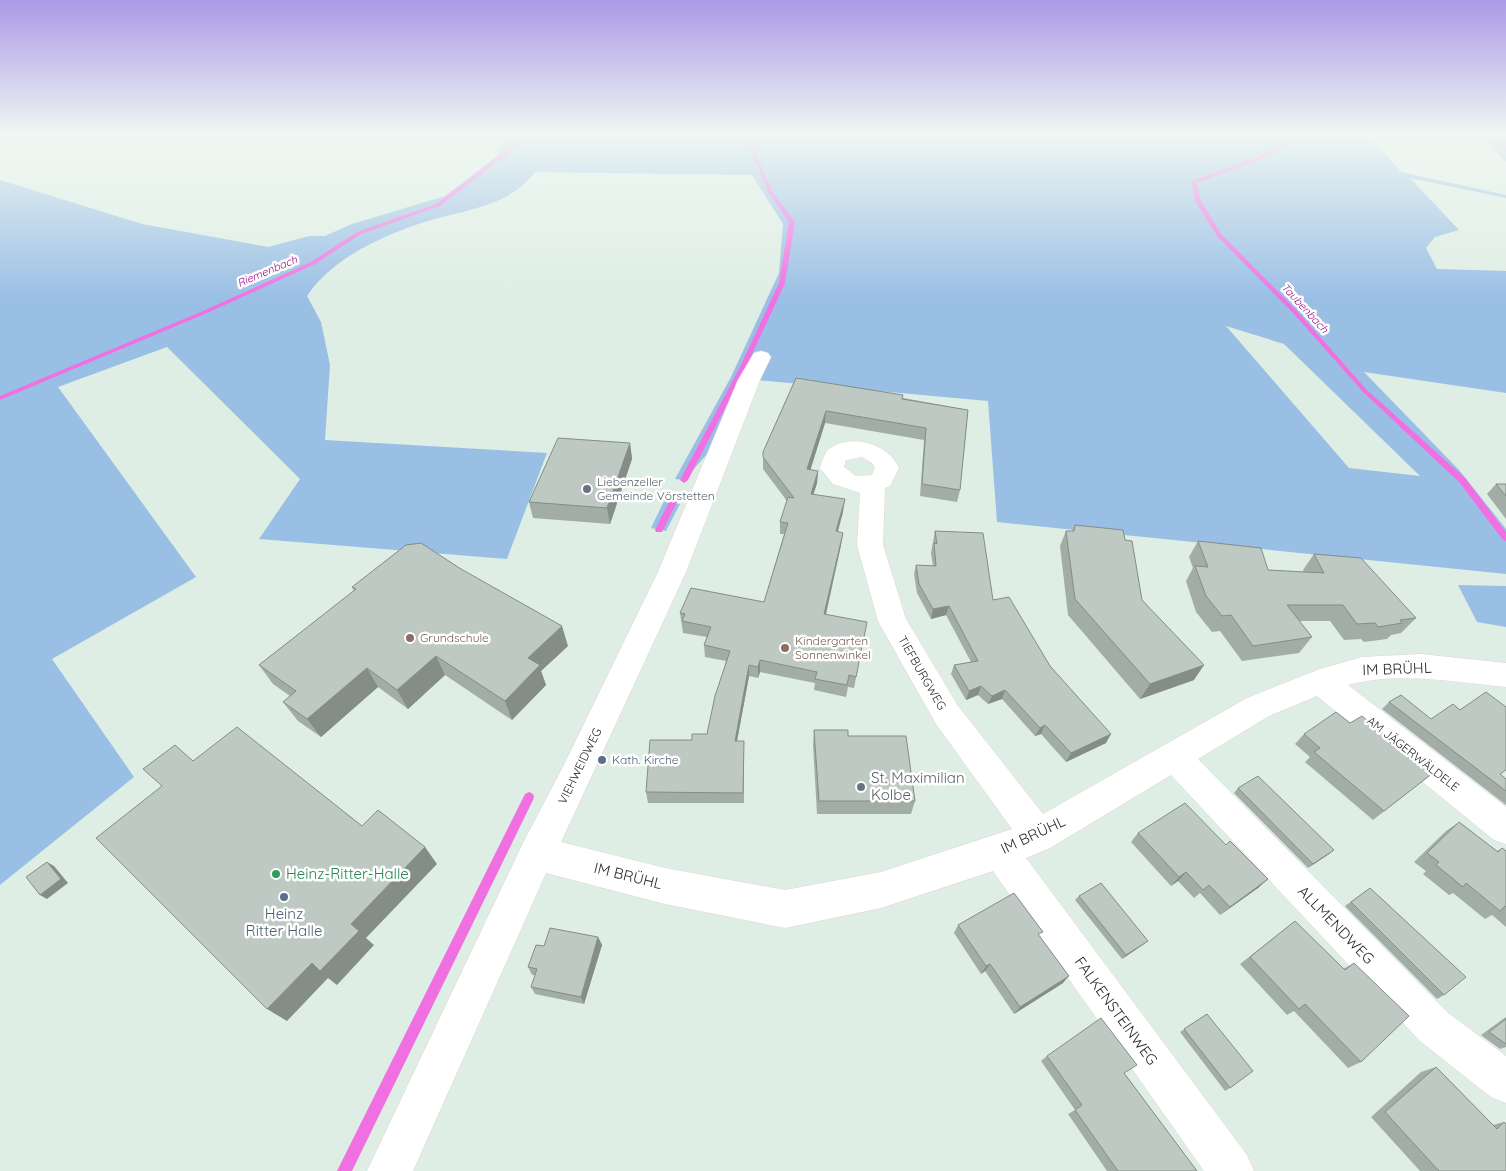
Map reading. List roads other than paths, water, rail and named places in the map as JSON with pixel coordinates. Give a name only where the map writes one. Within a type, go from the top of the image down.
[{"type":"street","name":"VIEHWEIDWEG","points":[[390,1171],[537,853],[575,778],[672,572],[749,380],[761,357]]},
{"type":"street","name":"TIEFBURGWEG","points":[[873,484],[870,545],[892,621],[947,715],[1038,836]]},
{"type":"street","name":"IM BRÜHL","points":[[537,853],[665,886],[785,909],[881,890],[1000,851],[1038,836],[1175,758],[1258,707],[1320,681],[1362,669],[1421,666],[1506,675]]},
{"type":"street","name":"AM JÄGERWÄLDELE","points":[[1320,681],[1506,828]]},
{"type":"street","name":"ALLMENDWEG","points":[[1175,758],[1434,1026],[1506,1082]]},
{"type":"street","name":"FALKENSTEINWEG","points":[[1000,851],[1231,1171]]},
{"type":"waterway","name":"Riemenbach","points":[[0,398],[205,312],[313,263],[359,233],[438,205],[458,190]]},
{"type":"waterway","points":[[684,480],[744,365],[782,283],[792,222],[770,190]]},
{"type":"waterway","name":"Taubenbach","points":[[1196,190],[1198,201],[1219,235],[1296,313],[1365,391],[1462,480],[1506,538]]},
{"type":"waterway","points":[[659,530],[673,502]]},
{"type":"waterway","points":[[344,1171],[529,797]]},
{"type":"place","name":"Liebenzeller Gemeinde Vörstetten","points":[[587,489]]},
{"type":"place","name":"Grundschule","points":[[410,638]]},
{"type":"place","name":"Kindergarten Sonnenwinkel","points":[[785,648]]},
{"type":"place","name":"Kath. Kirche","points":[[602,760]]},
{"type":"place","name":"St. Maximilian Kolbe","points":[[861,787]]},
{"type":"place","name":"Heinz-Ritter-Halle","points":[[276,874]]},
{"type":"place","name":"Heinz Ritter Halle","points":[[284,897]]}]
